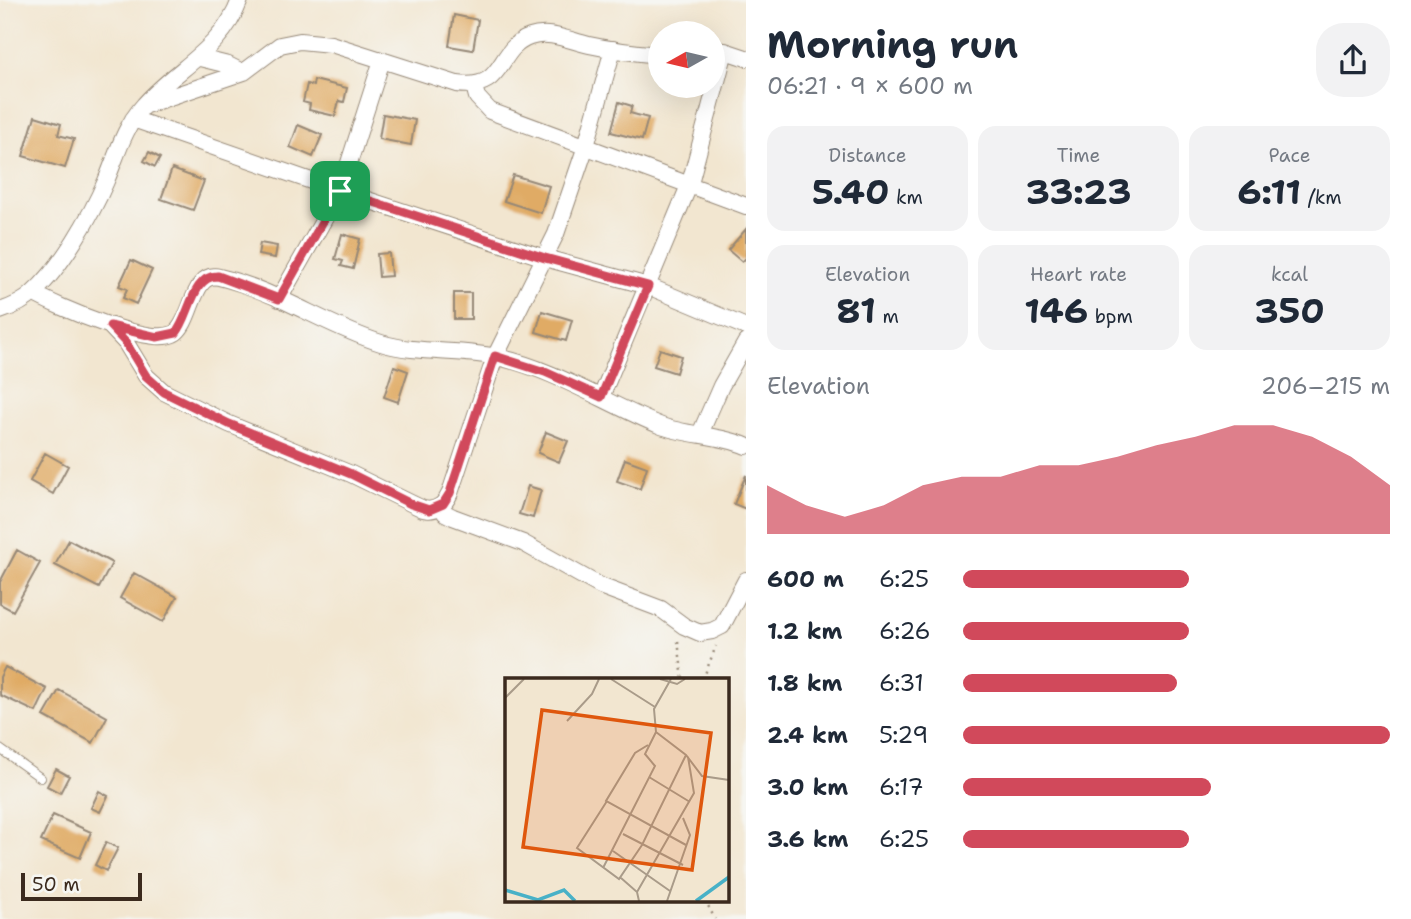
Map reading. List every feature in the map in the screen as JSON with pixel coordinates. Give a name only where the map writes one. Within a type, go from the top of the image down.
[{"type":"street","points":[[0,311],[33,293],[50,273],[92,210],[138,113],[159,90],[200,58],[235,14],[240,0]]},
{"type":"street","points":[[220,34],[235,69]]},
{"type":"street","points":[[138,113],[289,42],[331,44],[457,84],[474,86],[495,75],[513,48],[530,37],[558,36],[613,49],[648,53]]},
{"type":"street","points":[[110,326],[126,343],[146,376],[164,392],[229,424],[351,474],[422,509],[434,510],[441,506],[450,493],[495,356],[556,234],[586,146],[613,49]]},
{"type":"street","points":[[725,53],[746,58]]},
{"type":"street","points":[[200,58],[235,69]]},
{"type":"street","points":[[279,299],[340,191],[382,60]]},
{"type":"street","points":[[474,86],[477,97],[490,111],[746,206]]},
{"type":"street","points":[[601,397],[690,183],[708,98]]},
{"type":"street","points":[[138,113],[340,191],[545,258],[648,286],[746,327]]},
{"type":"street","points":[[33,293],[76,314],[110,326],[157,337],[176,333],[200,285],[211,276],[218,276],[383,344],[495,356],[545,372],[659,425],[746,446]]},
{"type":"street","points":[[700,434],[721,386],[746,342]]},
{"type":"street","points":[[441,506],[445,513],[453,517],[523,543],[613,592],[661,609],[700,633],[722,626],[746,580]]},
{"type":"lane","points":[[0,749],[41,778]]},
{"type":"path","points":[[676,620],[683,678]]},
{"type":"path","points":[[703,678],[722,626]]},
{"type":"path","points":[[706,902],[715,919]]},
{"type":"building","points":[[454,15],[478,20],[473,50],[449,46]]},
{"type":"building","points":[[314,80],[347,88],[344,102],[339,101],[335,116],[309,110],[310,104],[303,102],[307,84],[313,86]]},
{"type":"building","points":[[619,102],[632,106],[630,113],[648,118],[642,140],[611,132]]},
{"type":"building","points":[[383,114],[415,120],[411,145],[379,139]]},
{"type":"building","points":[[35,116],[61,124],[58,135],[74,139],[65,168],[23,156]]},
{"type":"building","points":[[298,125],[322,135],[313,157],[290,147]]},
{"type":"building","points":[[149,152],[160,158],[155,167],[144,161]]},
{"type":"building","points":[[172,169],[204,181],[193,210],[161,199]]},
{"type":"building","points":[[513,175],[549,186],[541,213],[504,201]]},
{"type":"building","points":[[746,229],[746,258],[742,262],[728,250]]},
{"type":"building","points":[[342,234],[360,239],[353,269],[341,266],[343,261],[335,259]]},
{"type":"building","points":[[260,243],[277,246],[275,258],[258,255]]},
{"type":"building","points":[[389,253],[391,276],[379,277],[377,254]]},
{"type":"building","points":[[131,260],[152,270],[136,304],[123,298],[127,289],[119,286]]},
{"type":"building","points":[[454,293],[471,293],[471,319],[454,319]]},
{"type":"building","points":[[542,311],[572,320],[566,341],[536,332]]},
{"type":"building","points":[[660,349],[681,356],[676,373],[654,366]]},
{"type":"building","points":[[394,366],[408,371],[398,402],[384,397]]},
{"type":"building","points":[[546,432],[568,441],[559,462],[538,453]]},
{"type":"building","points":[[45,453],[68,466],[53,494],[30,481]]},
{"type":"building","points":[[625,459],[647,467],[640,489],[617,481]]},
{"type":"building","points":[[746,475],[746,509],[734,504]]},
{"type":"building","points":[[528,486],[541,490],[533,518],[519,514]]},
{"type":"building","points":[[69,540],[112,563],[99,588],[55,565]]},
{"type":"building","points":[[17,550],[40,563],[13,611],[0,604],[0,582]]},
{"type":"building","points":[[134,573],[177,597],[163,622],[120,598]]},
{"type":"building","points":[[5,667],[47,689],[36,712],[0,695],[0,677]]},
{"type":"building","points":[[59,690],[107,717],[93,743],[44,716]]},
{"type":"building","points":[[56,769],[69,776],[60,793],[47,786]]},
{"type":"building","points":[[99,791],[108,796],[100,812],[91,808]]},
{"type":"building","points":[[53,815],[91,832],[80,858],[41,841]]},
{"type":"building","points":[[106,842],[118,848],[106,871],[95,865]]},
{"type":"route","points":[[340,191],[545,258],[648,286],[601,397],[545,372],[495,356],[449,497],[434,510],[422,509],[351,474],[229,424],[164,392],[150,381],[126,343],[110,326],[157,337],[176,333],[188,313],[197,289],[211,276],[218,276],[279,299],[340,191]]}]
